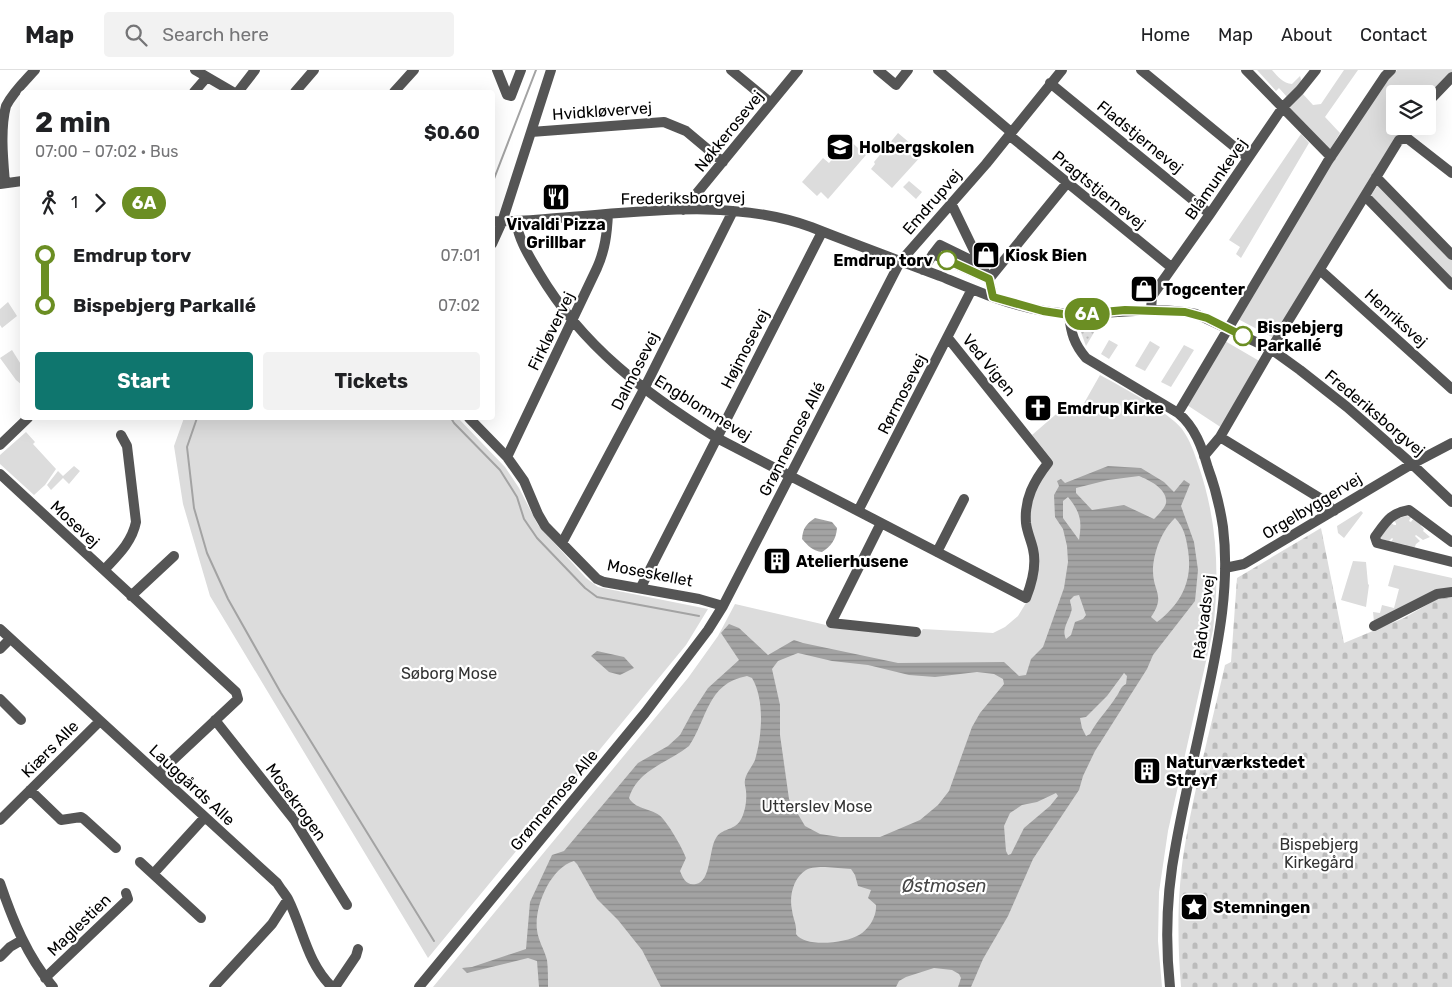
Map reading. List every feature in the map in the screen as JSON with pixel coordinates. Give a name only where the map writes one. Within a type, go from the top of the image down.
[{"type":"street","points":[[20,181],[3,183],[2,118],[11,98],[35,70]]},
{"type":"street","points":[[195,70],[230,90]]},
{"type":"street","points":[[240,90],[255,70]]},
{"type":"street","points":[[296,90],[314,70]]},
{"type":"street","points":[[396,90],[414,70]]},
{"type":"street","points":[[497,70],[507,95],[511,96],[520,70]]},
{"type":"street","points":[[497,222],[531,132],[551,70]]},
{"type":"street","points":[[731,70],[771,103]]},
{"type":"street","name":"Nøkkerosevej","points":[[683,210],[798,70]]},
{"type":"street","points":[[878,70],[896,85],[908,70]]},
{"type":"street","name":"Pragtstjernevej","points":[[938,70],[1067,183],[1172,267]]},
{"type":"street","points":[[1141,70],[1248,158]]},
{"type":"street","points":[[1246,70],[1330,158]]},
{"type":"street","name":"Blåmunkevej","points":[[1151,310],[1152,296],[1282,107],[1316,70]]},
{"type":"street","points":[[1178,413],[1330,158],[1385,76],[1391,70]]},
{"type":"street","name":"Emdrupvej","points":[[900,262],[1010,134],[1059,71]]},
{"type":"street","points":[[196,90],[207,77]]},
{"type":"street","points":[[1436,94],[1452,77]]},
{"type":"street","name":"Fladstjernevej","points":[[1050,83],[1210,214]]},
{"type":"street","name":"Hvidkløvervej","points":[[531,132],[664,122],[686,131],[723,162]]},
{"type":"street","points":[[1407,135],[1407,138],[1452,173]]},
{"type":"street","points":[[1204,456],[1220,437],[1271,349],[1399,140],[1407,138]]},
{"type":"street","points":[[1376,177],[1452,256]]},
{"type":"street","points":[[989,279],[1067,183]]},
{"type":"street","points":[[1365,196],[1452,285]]},
{"type":"street","points":[[951,204],[989,279],[993,297]]},
{"type":"street","name":"Frederiksborgvej","points":[[497,222],[683,210],[734,211],[764,214],[790,220],[993,297],[1043,311],[1069,315],[1125,310],[1196,314],[1271,349],[1347,407],[1452,502]]},
{"type":"street","name":"Dalmosevej","points":[[562,543],[644,388],[734,211]]},
{"type":"street","name":"Firkløvervej","points":[[507,457],[573,322],[604,251],[608,214]]},
{"type":"street","name":"Engblommevej","points":[[516,221],[522,244],[546,285],[573,322],[607,358],[677,413],[717,438],[1026,598]]},
{"type":"street","name":"Højmosevej","points":[[641,587],[822,232]]},
{"type":"street","points":[[923,270],[940,245],[981,265]]},
{"type":"street","points":[[933,254],[989,279]]},
{"type":"street","name":"Grønnemose Allé","points":[[708,630],[723,606],[900,262]]},
{"type":"street","name":"Henriksvej","points":[[1320,270],[1452,389]]},
{"type":"street","name":"Rørmosevej","points":[[858,512],[972,289]]},
{"type":"street","name":"Rådvadsvej","points":[[1069,315],[1073,340],[1078,350],[1086,358],[1187,420],[1193,429],[1216,489],[1223,526],[1225,568],[1222,613],[1215,659],[1175,845],[1169,896],[1170,987]]},
{"type":"street","name":"Ved Vigen","points":[[948,338],[1048,463],[1032,487],[1028,500],[1026,525],[1033,551],[1034,567],[1032,584],[1026,598]]},
{"type":"street","points":[[0,444],[26,420]]},
{"type":"street","name":"Moseskellet","points":[[472,420],[507,457],[524,481],[542,520],[597,579],[604,582],[700,598],[723,606]]},
{"type":"street","points":[[104,570],[130,542],[135,531],[136,522],[127,446],[121,435]]},
{"type":"street","points":[[1220,437],[1323,500],[1334,511]]},
{"type":"street","name":"Orgelbyggervej","points":[[1225,568],[1244,564],[1412,464],[1452,443]]},
{"type":"street","name":"Mosevej","points":[[0,474],[236,692],[238,698],[215,720]]},
{"type":"street","points":[[938,552],[964,499]]},
{"type":"street","points":[[1452,542],[1409,510],[1390,517],[1375,537],[1377,542],[1385,545],[1452,562]]},
{"type":"street","points":[[882,523],[831,623],[916,632]]},
{"type":"street","points":[[131,596],[174,556]]},
{"type":"street","points":[[1374,626],[1437,594],[1452,592]]},
{"type":"street","name":"Lauggårds Alle","points":[[0,629],[277,883],[288,898],[315,967],[333,987],[356,956],[358,949]]},
{"type":"street","name":"Grønnemose Alle","points":[[419,987],[645,713],[708,630]]},
{"type":"street","points":[[0,649],[10,638]]},
{"type":"street","points":[[0,698],[21,720]]},
{"type":"street","points":[[158,774],[215,720]]},
{"type":"street","name":"Mosekrogen","points":[[215,720],[295,821],[347,905]]},
{"type":"street","name":"Kiærs Alle","points":[[0,820],[100,721]]},
{"type":"street","points":[[30,790],[61,820],[81,817],[116,848]]},
{"type":"street","points":[[153,874],[205,818]]},
{"type":"street","points":[[140,862],[201,918]]},
{"type":"street","points":[[0,883],[22,940],[32,960],[53,987]]},
{"type":"street","name":"Maglestien","points":[[45,978],[128,899],[126,893]]},
{"type":"street","points":[[214,987],[272,924],[288,898]]},
{"type":"street","points":[[0,957],[10,947],[22,940]]},
{"type":"green space","points":[[1257,70],[1272,70],[1283,81],[1292,84],[1300,76],[1302,83],[1287,97],[1279,88],[1276,91]]},
{"type":"green space","points":[[1344,70],[1358,70],[1325,117],[1340,133],[1329,151],[1287,107],[1302,93],[1313,105],[1321,104]]},
{"type":"green space","points":[[1397,70],[1452,70],[1452,73],[1436,90],[1436,85],[1386,85],[1386,135],[1398,135],[1274,338],[1238,319],[1331,162],[1388,79]]},
{"type":"green space","points":[[898,133],[923,154],[892,188],[871,169],[875,164],[874,162]]},
{"type":"green space","points":[[1301,134],[1309,143],[1241,258],[1236,254],[1240,247],[1229,240]]},
{"type":"green space","points":[[849,140],[866,155],[828,199],[821,192],[817,196],[802,182],[823,158],[829,163]]},
{"type":"green space","points":[[909,181],[922,192],[916,199],[903,187]]},
{"type":"green space","points":[[1379,183],[1452,258],[1452,282],[1370,197]]},
{"type":"green space","points":[[8,302],[17,316],[2,328],[0,325],[0,309]]},
{"type":"green space","points":[[1099,324],[1086,346],[1079,327]]},
{"type":"green space","points":[[1109,340],[1118,345],[1109,359],[1101,354]]},
{"type":"green space","points":[[1150,341],[1160,347],[1145,371],[1135,366]]},
{"type":"green space","points":[[1225,341],[1261,362],[1222,428],[1187,405]]},
{"type":"green space","points":[[1184,345],[1194,350],[1171,387],[1161,382]]},
{"type":"green space","points":[[12,350],[20,363],[20,383],[16,380],[0,358]]},
{"type":"green space","name":"Utterslev Mose","points":[[1100,375],[1156,407],[1182,429],[1190,442],[1204,485],[1213,525],[1216,587],[1213,630],[1168,831],[1159,892],[1158,941],[1162,987],[433,987],[688,678],[718,636],[735,604],[826,625],[916,637],[923,629],[993,633],[1005,627],[1018,616],[1029,598],[1035,576],[1029,504],[1040,476],[1053,461],[1032,435],[1069,403],[1083,405]]},
{"type":"green space","name":"Søborg Mose","points":[[183,420],[460,420],[505,467],[519,488],[538,525],[586,578],[598,587],[708,609],[686,645],[428,958],[210,596],[183,504],[174,446]]},
{"type":"green space","points":[[26,432],[35,442],[33,444],[56,469],[45,485],[34,495],[0,464],[0,455]]},
{"type":"green space","points":[[74,466],[80,471],[69,484],[63,478],[51,490],[47,485],[58,471],[63,476]]},
{"type":"green space","points":[[1361,511],[1363,513],[1344,538],[1338,533],[1337,526]]},
{"type":"green space","points":[[1406,516],[1411,517],[1409,521],[1411,522],[1413,519],[1421,525],[1424,529],[1423,531],[1430,537],[1423,540],[1416,535],[1420,541],[1414,549],[1391,542],[1392,538],[1389,541],[1381,539],[1391,523],[1396,525],[1393,520]]},
{"type":"green space","name":"Bispebjerg Kirkegård","points":[[1321,528],[1344,643],[1404,618],[1437,599],[1452,597],[1452,987],[1181,987],[1179,913],[1183,857],[1194,796],[1225,665],[1231,662],[1237,578]]},
{"type":"green space","points":[[1353,561],[1366,562],[1369,585],[1366,607],[1341,600]]},
{"type":"green space","points":[[1394,565],[1452,578],[1452,588],[1374,622],[1373,612],[1380,613],[1382,605],[1394,608],[1399,589],[1388,586]]},
{"type":"water","name":"Østmosen","points":[[1108,466],[1141,468],[1164,482],[1174,492],[1184,480],[1190,484],[1181,506],[1194,542],[1198,570],[1195,601],[1153,655],[1147,669],[1095,751],[1083,776],[1079,790],[1033,859],[1008,916],[983,959],[971,987],[958,987],[961,978],[959,974],[952,970],[934,968],[906,977],[899,981],[896,987],[661,987],[642,950],[618,920],[597,899],[574,861],[565,865],[551,880],[545,890],[538,910],[537,930],[547,960],[548,987],[539,987],[537,961],[528,958],[467,973],[462,968],[472,967],[526,949],[530,902],[552,855],[564,851],[638,763],[668,746],[680,735],[708,688],[739,660],[721,633],[729,624],[739,628],[768,655],[794,640],[898,663],[1004,662],[1019,676],[1026,675],[1031,659],[1043,647],[1064,588],[1068,562],[1067,546],[1063,529],[1055,517],[1054,495],[1059,486],[1057,481],[1061,479],[1065,483]],"holes":[[[1139,476],[1161,489],[1166,498],[1166,503],[1154,519],[1124,505],[1092,510],[1076,493],[1076,488],[1108,480]],[[1068,497],[1080,517],[1079,540],[1063,518],[1063,501]],[[1175,518],[1183,529],[1188,550],[1189,572],[1187,582],[1179,599],[1173,608],[1157,622],[1151,617],[1158,603],[1153,564],[1159,542]],[[1079,595],[1086,615],[1083,619],[1075,622],[1071,635],[1066,639],[1064,632],[1072,609],[1070,600],[1074,596]],[[798,653],[832,661],[868,665],[909,675],[935,677],[977,672],[994,674],[1003,679],[1004,684],[980,713],[972,727],[949,791],[938,805],[920,820],[880,837],[840,837],[820,834],[805,826],[789,799],[780,735],[780,705],[772,669],[778,661]],[[1124,673],[1127,676],[1126,684],[1121,688],[1090,734],[1086,736],[1080,718],[1086,717],[1107,696]],[[747,676],[752,678],[761,707],[761,729],[755,760],[745,780],[746,803],[742,818],[737,824],[718,835],[704,877],[701,882],[690,884],[685,881],[680,871],[686,858],[666,823],[659,815],[638,806],[629,798],[633,788],[646,773],[689,746],[710,704],[724,686],[734,680]],[[1056,793],[1058,796],[1050,806],[1024,828],[1011,854],[1008,855],[1004,826],[1010,813],[1022,805],[1037,802]],[[813,868],[851,869],[858,886],[871,890],[868,898],[876,905],[874,918],[869,926],[859,935],[836,942],[816,943],[801,938],[796,934],[791,905],[793,888],[802,873]]]},
{"type":"water","points":[[815,518],[832,522],[837,528],[836,536],[822,552],[811,548],[802,539],[803,532],[809,522]]},
{"type":"water","points":[[597,651],[624,657],[634,668],[620,675],[609,672],[591,656]]},
{"type":"waterway","points":[[495,176],[536,70]]},
{"type":"waterway","points":[[196,420],[187,447],[194,508],[207,553],[228,599],[281,693],[434,941]]},
{"type":"waterway","points":[[452,420],[500,470],[517,497],[524,519],[537,538],[585,588],[597,597],[699,616]]},
{"type":"bus line","name":"6A","points":[[947,260],[989,279],[993,297],[1043,311],[1069,315],[1125,310],[1185,312],[1207,318],[1243,336]]},
{"type":"place","name":"Holbergskolen","points":[[840,147]]},
{"type":"place","name":"Vivaldi Pizza Grillbar","points":[[556,197]]},
{"type":"place","name":"Kiosk Bien","points":[[986,255]]},
{"type":"place","name":"Emdrup torv","points":[[947,260]]},
{"type":"place","name":"Togcenter","points":[[1144,289]]},
{"type":"place","name":"Bispebjerg Parkallé","points":[[1243,336]]},
{"type":"place","name":"Emdrup Kirke","points":[[1038,408]]},
{"type":"place","name":"Atelierhusene","points":[[777,561]]},
{"type":"place","name":"Naturværkstedet Streyf","points":[[1147,771]]},
{"type":"place","name":"Stemningen","points":[[1194,907]]}]
